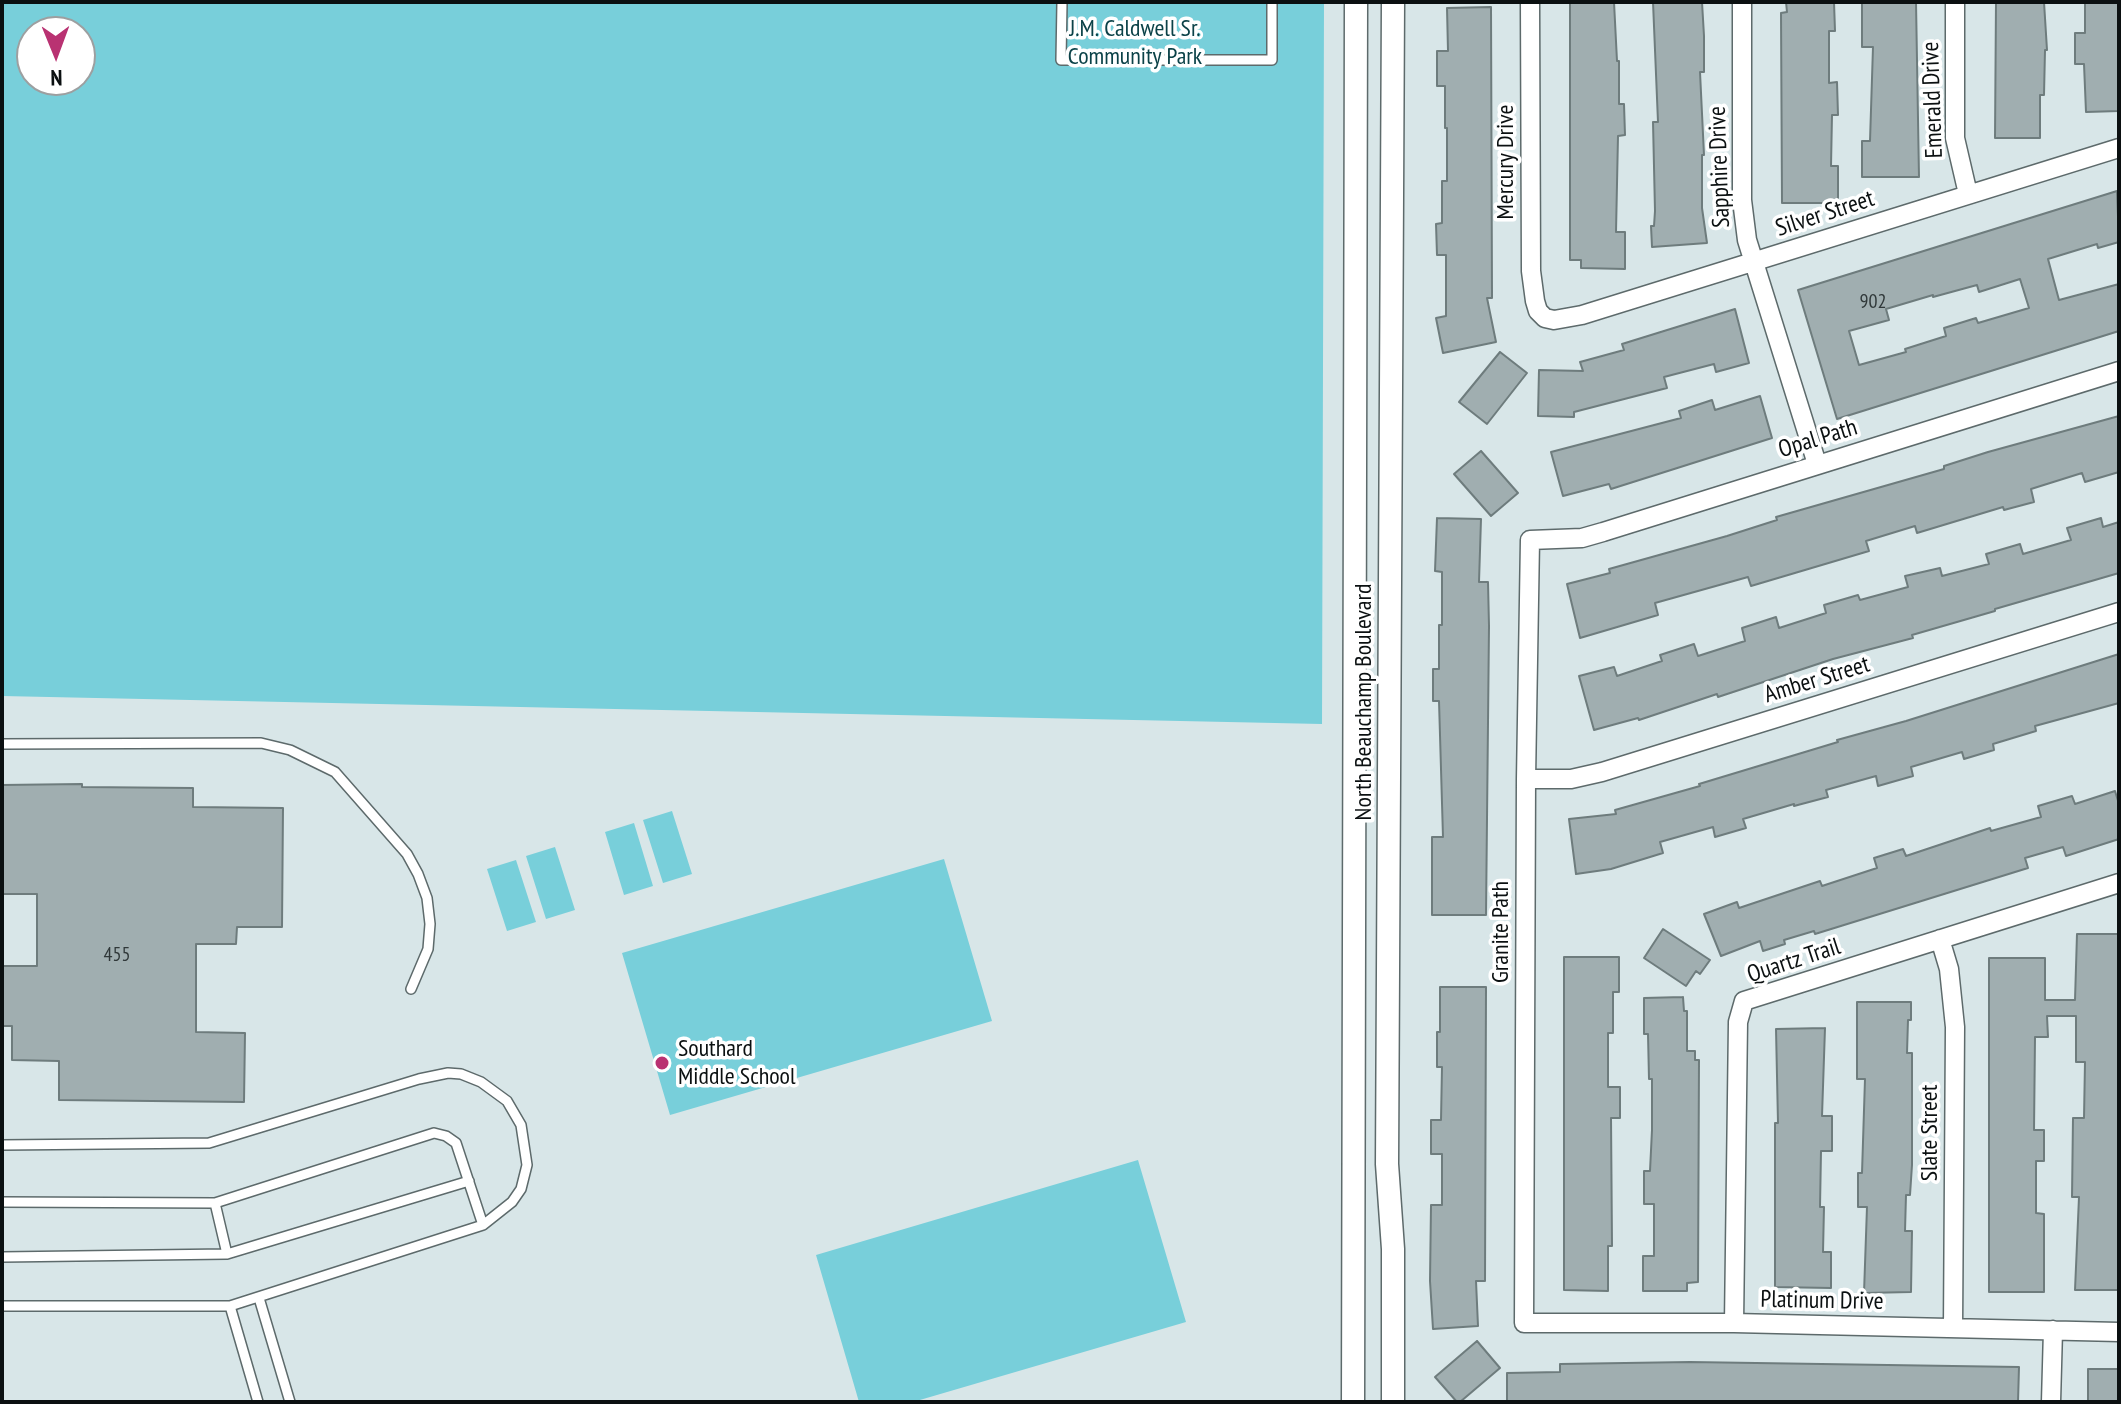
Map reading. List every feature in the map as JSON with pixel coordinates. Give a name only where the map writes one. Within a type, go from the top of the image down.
[{"type":"street","name":"North Beauchamp Boulevard","points":[[1353,1402],[1356,2]]},
{"type":"street","name":"North Beauchamp Boulevard","points":[[1393,2],[1387,1164],[1393,1249],[1393,1402]]},
{"type":"street","name":"Mercury Drive","points":[[1530,2],[1531,271],[1535,301],[1538,311],[1545,318]]},
{"type":"street","name":"Sapphire Drive","points":[[1742,2],[1742,200],[1747,240],[1817,464]]},
{"type":"street","name":"Emerald Drive","points":[[1955,2],[1955,138],[1968,194]]},
{"type":"street","name":"Silver Street","points":[[1545,318],[1554,320],[1582,315],[2119,148]]},
{"type":"street","name":"Opal Path","points":[[1530,540],[1561,540],[1592,535],[2119,371]]},
{"type":"street","name":"Granite Path","points":[[1524,1323],[1530,540]]},
{"type":"street","name":"Amber Street","points":[[1526,779],[1571,779],[1602,772],[2119,612]]},
{"type":"street","name":"Quartz Trail","points":[[1734,1323],[1738,1022],[1744,1001],[2119,883]]},
{"type":"street","name":"Slate Street","points":[[1940,939],[1949,969],[1955,1027],[1953,1328]]},
{"type":"street","name":"Platinum Drive","points":[[1524,1323],[1734,1323],[2119,1332]]},
{"type":"street","points":[[2051,1402],[2053,1330]]},
{"type":"lane","points":[[1062,2],[1061,60],[1272,60],[1272,2]]},
{"type":"lane","points":[[2,744],[261,743],[290,750],[335,772],[407,854],[427,898],[430,924],[428,949],[411,989]]},
{"type":"lane","points":[[2,1145],[209,1143],[433,1075],[461,1074],[481,1082],[507,1101],[521,1125],[527,1165],[521,1189],[512,1202],[483,1225],[230,1306],[2,1306]]},
{"type":"lane","points":[[2,1202],[215,1203],[434,1133],[456,1143],[483,1225]]},
{"type":"lane","points":[[2,1257],[227,1254],[469,1181]]},
{"type":"lane","points":[[215,1203],[227,1254]]},
{"type":"lane","points":[[259,1298],[290,1402]]},
{"type":"lane","points":[[230,1306],[258,1402]]},
{"type":"green space","name":"J.M. Caldwell Sr. Community Park","points":[[2,2],[1324,2],[1322,724],[2,696]]},
{"type":"green space","points":[[672,811],[692,874],[663,883],[643,820]]},
{"type":"green space","points":[[634,823],[653,886],[624,895],[605,832]]},
{"type":"green space","points":[[555,847],[575,910],[546,919],[526,856]]},
{"type":"green space","points":[[944,859],[992,1021],[670,1115],[622,953]]},
{"type":"green space","points":[[516,860],[536,922],[507,931],[487,869]]},
{"type":"green space","points":[[1138,1160],[1186,1322],[913,1402],[859,1402],[816,1255]]},
{"type":"building","points":[[1570,2],[1614,2],[1619,104],[1624,104],[1625,135],[1618,136],[1616,232],[1625,232],[1625,269],[1581,268],[1581,260],[1570,260]]},
{"type":"building","points":[[1653,2],[1702,2],[1702,208],[1707,243],[1652,247],[1651,226],[1654,226],[1655,211],[1653,122],[1658,122]]},
{"type":"building","points":[[1786,2],[1834,2],[1835,31],[1829,31],[1829,83],[1837,82],[1838,115],[1832,115],[1831,166],[1838,166],[1838,203],[1782,203],[1781,13],[1787,12]]},
{"type":"building","points":[[1862,2],[1916,2],[1919,177],[1862,177],[1862,141],[1870,141],[1873,47],[1862,47]]},
{"type":"building","points":[[1996,2],[2044,2],[2047,50],[2044,95],[2040,95],[2040,138],[1995,138]]},
{"type":"building","points":[[2085,2],[2119,2],[2119,111],[2086,112],[2084,64],[2075,64],[2075,33],[2085,33]]},
{"type":"building","points":[[1491,7],[1492,298],[1487,298],[1496,342],[1443,353],[1436,318],[1446,316],[1446,255],[1437,255],[1436,224],[1442,223],[1442,181],[1447,181],[1447,128],[1445,86],[1437,86],[1437,51],[1448,51],[1447,8]]},
{"type":"building","points":[[2117,191],[2119,242],[2098,248],[2097,244],[2048,259],[2059,300],[2119,284],[2119,331],[1837,419],[1798,290]],"holes":[[[2020,279],[2029,308],[1978,323],[1976,318],[1944,328],[1946,336],[1905,349],[1906,352],[1859,365],[1849,331],[1889,320],[1886,309],[1977,285],[1979,292]]]},
{"type":"building","points":[[1735,309],[1749,363],[1716,372],[1714,364],[1664,377],[1667,388],[1574,412],[1574,417],[1538,416],[1539,370],[1583,371],[1580,362],[1624,350],[1622,344]]},
{"type":"building","points":[[1500,352],[1527,373],[1487,424],[1459,402]]},
{"type":"building","points":[[1760,396],[1772,438],[1611,489],[1609,484],[1563,496],[1551,452],[1681,418],[1679,411],[1712,400],[1715,410]]},
{"type":"building","points":[[2119,416],[2119,472],[2085,482],[2082,473],[2031,489],[2034,502],[2004,510],[2003,507],[1917,533],[1915,526],[1866,541],[1869,551],[1751,586],[1748,577],[1655,603],[1658,615],[1580,638],[1567,584],[1777,520],[1776,517],[1944,469],[1944,466],[1988,452]]},
{"type":"building","points":[[1481,451],[1518,493],[1491,516],[1454,474]]},
{"type":"building","points":[[1437,518],[1481,519],[1479,582],[1488,582],[1489,626],[1486,915],[1432,915],[1432,837],[1443,837],[1439,701],[1433,701],[1433,669],[1439,669],[1439,625],[1442,625],[1442,572],[1435,571]]},
{"type":"building","points":[[2101,518],[2103,527],[2119,522],[2119,573],[1718,697],[1717,694],[1639,720],[1594,730],[1579,676],[1614,667],[1617,676],[1662,661],[1660,655],[1694,644],[1698,656],[1745,641],[1742,628],[1776,617],[1779,628],[1826,613],[1824,605],[1858,595],[1860,600],[1908,587],[1905,576],[1940,568],[1942,576],[1989,564],[1986,554],[2020,544],[2023,554],[2071,540],[2067,528]]},
{"type":"building","points":[[2119,654],[2119,703],[2035,726],[2036,731],[1993,744],[1994,750],[1964,759],[1962,752],[1911,767],[1913,776],[1878,786],[1876,776],[1826,790],[1828,797],[1743,819],[1746,828],[1715,837],[1713,827],[1660,842],[1663,853],[1611,869],[1576,874],[1569,819],[1616,814],[1615,810]]},
{"type":"building","points":[[82,784],[82,787],[193,788],[193,807],[283,808],[282,927],[237,927],[236,944],[196,944],[196,1032],[245,1033],[244,1102],[59,1100],[59,1061],[12,1060],[12,1026],[2,1026],[2,966],[37,966],[37,894],[2,894],[2,785]]},
{"type":"building","points":[[2115,791],[2119,804],[2119,839],[2066,856],[2063,847],[2025,858],[2028,868],[1815,934],[1814,931],[1784,940],[1785,944],[1763,951],[1760,941],[1721,956],[1704,914],[1737,902],[1739,908],[1820,881],[1822,886],[1877,868],[1874,858],[1903,849],[1906,856],[1990,828],[1991,831],[2041,817],[2038,806],[2072,796],[2075,804]]},
{"type":"building","points":[[1663,929],[1710,960],[1700,974],[1696,971],[1686,986],[1644,958]]},
{"type":"building","points":[[2077,934],[2119,934],[2119,1290],[2075,1290],[2079,1197],[2072,1197],[2073,1118],[2084,1118],[2085,1062],[2076,1062],[2076,1016],[2047,1016],[2048,1037],[2035,1037],[2034,1130],[2044,1130],[2044,1161],[2036,1161],[2036,1213],[2044,1214],[2044,1292],[1989,1292],[1989,958],[2045,958],[2045,1000],[2075,1000]]},
{"type":"building","points":[[1564,957],[1619,957],[1619,992],[1613,992],[1613,1033],[1608,1033],[1608,1087],[1620,1087],[1620,1118],[1611,1118],[1612,1246],[1608,1246],[1608,1291],[1564,1290]]},
{"type":"building","points":[[1440,987],[1486,987],[1485,1281],[1476,1281],[1478,1326],[1433,1329],[1431,1205],[1442,1205],[1442,1154],[1431,1154],[1431,1120],[1441,1120],[1442,1067],[1437,1067]]},
{"type":"building","points":[[1683,997],[1684,1011],[1687,1011],[1687,1051],[1695,1051],[1695,1060],[1699,1060],[1698,1282],[1687,1283],[1687,1291],[1643,1291],[1643,1256],[1654,1256],[1654,1204],[1644,1204],[1644,1171],[1650,1171],[1652,1079],[1649,1079],[1648,1034],[1644,1034],[1644,998]]},
{"type":"building","points":[[1857,1002],[1911,1002],[1907,1053],[1912,1053],[1912,1165],[1910,1195],[1906,1195],[1905,1231],[1912,1231],[1911,1292],[1864,1293],[1867,1207],[1858,1207],[1858,1173],[1862,1173],[1865,1079],[1857,1079]]},
{"type":"building","points":[[1825,1028],[1822,1116],[1832,1116],[1832,1151],[1821,1151],[1820,1207],[1824,1207],[1823,1252],[1831,1252],[1831,1288],[1775,1287],[1776,1029]]},
{"type":"building","points":[[1477,1341],[1500,1368],[1457,1402],[1435,1377]]},
{"type":"building","points":[[1690,1362],[2019,1367],[2018,1402],[1507,1402],[1507,1373],[1560,1372],[1560,1364]]},
{"type":"building","points":[[2088,1369],[2119,1369],[2119,1402],[2088,1402]]},
{"type":"place","name":"Southard Middle School","points":[[662,1063]]}]
